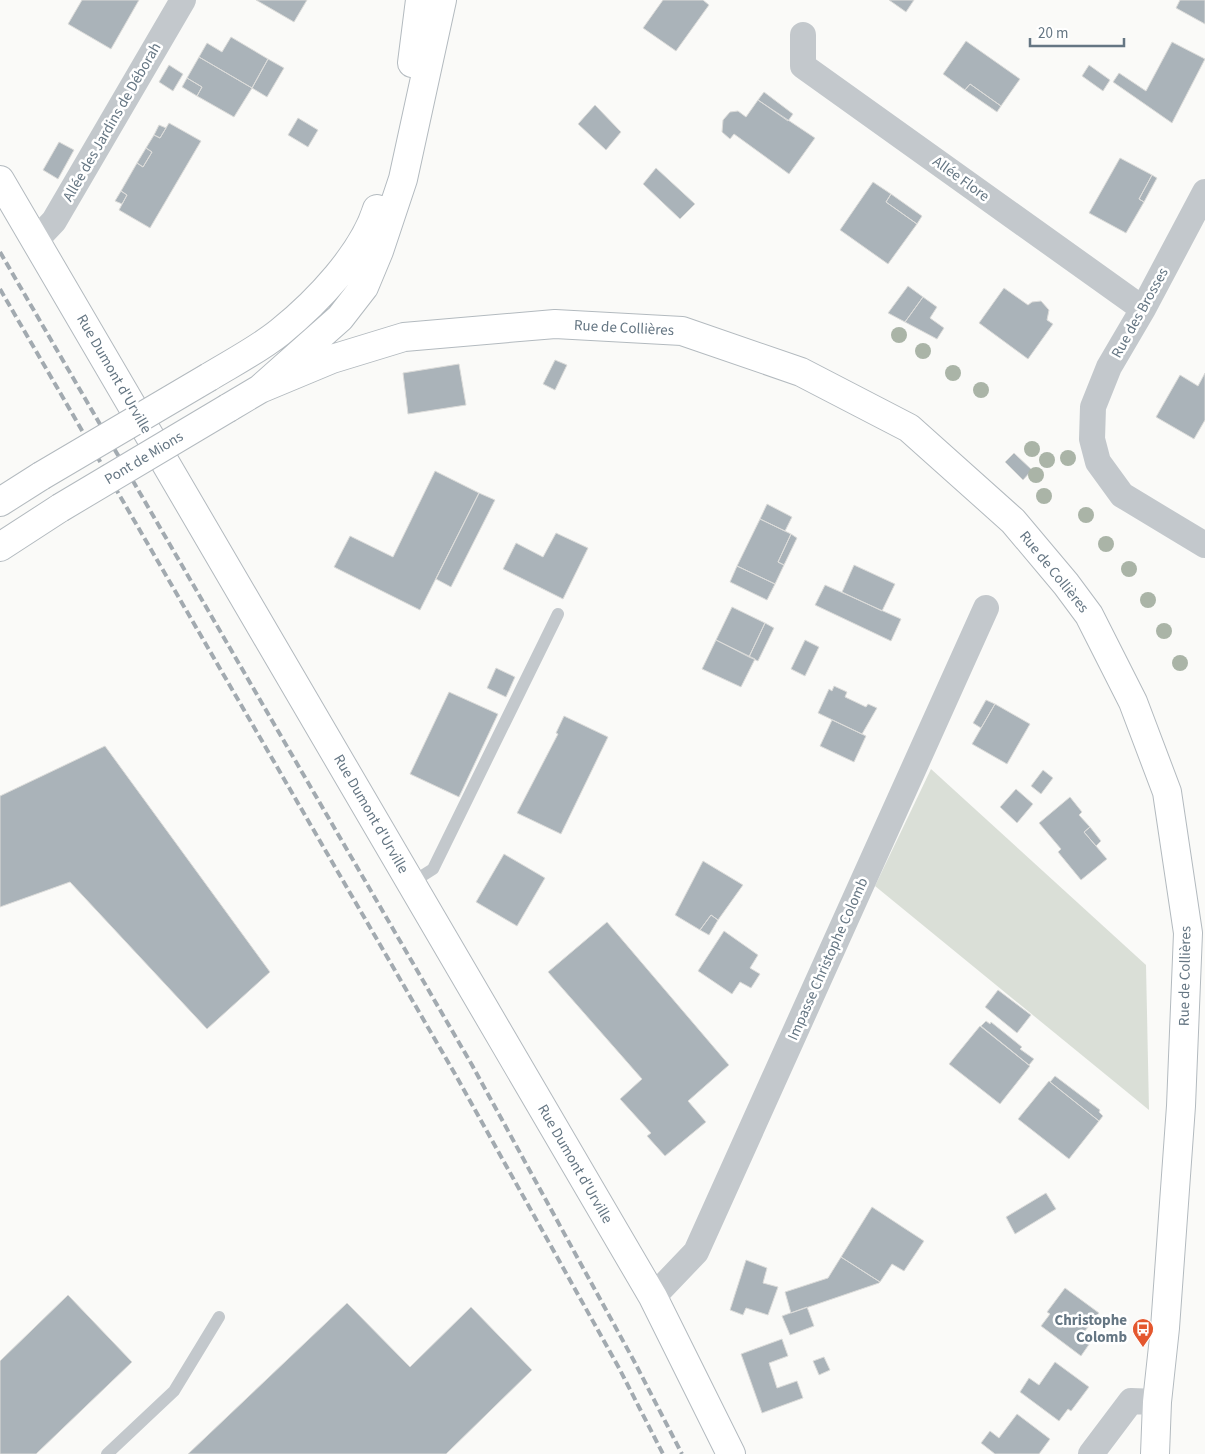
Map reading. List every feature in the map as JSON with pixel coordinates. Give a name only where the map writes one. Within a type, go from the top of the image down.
[{"type":"main road","points":[[0,502],[209,377],[280,332],[331,283],[363,241],[376,213],[406,104],[420,0]]},
{"type":"main road","points":[[260,389],[340,318],[364,287],[379,251],[403,180],[442,0]]},
{"type":"main road","name":"Rue Dumont d'Urville","points":[[0,180],[653,1297],[731,1454]]},
{"type":"main road","name":"Rue de Collières","points":[[260,389],[332,359],[404,337],[555,324],[682,331],[801,372],[909,428],[1012,520],[1066,584],[1089,615],[1133,702],[1167,792],[1188,933],[1181,1106],[1165,1328],[1157,1402],[1155,1454]]},
{"type":"main road","name":"Pont de Mions","points":[[0,546],[60,508],[260,389]]},
{"type":"street","name":"Allée des Jardins de Déborah","points":[[36,240],[54,222],[183,0]]},
{"type":"street","name":"Allée Flore","points":[[802,35],[803,66],[1143,309]]},
{"type":"street","name":"Rue des Brosses","points":[[1205,192],[1143,309],[1109,367],[1093,407],[1092,438],[1098,462],[1122,495],[1205,545]]},
{"type":"street","name":"Impasse Christophe Colomb","points":[[653,1297],[696,1252],[986,608]]},
{"type":"street","points":[[1091,1454],[1131,1401],[1157,1402]]},
{"type":"lane","points":[[411,883],[433,870],[558,614]]},
{"type":"lane","points":[[107,1454],[174,1391],[220,1317]]},
{"type":"shaded area","points":[[931,769],[1146,965],[1149,1110],[875,886]]},
{"type":"building","points":[[82,0],[139,0],[111,49],[68,24]]},
{"type":"building","points":[[256,0],[307,0],[294,22]]},
{"type":"building","points":[[663,0],[703,0],[709,5],[676,51],[643,28]]},
{"type":"building","points":[[889,0],[914,0],[906,12]]},
{"type":"building","points":[[1180,0],[1205,0],[1205,24],[1176,8]]},
{"type":"building","points":[[231,37],[268,59],[252,88],[199,57],[207,43],[222,52]]},
{"type":"building","points":[[966,41],[1020,79],[1001,106],[970,84],[965,90],[943,74]]},
{"type":"building","points":[[1172,42],[1205,59],[1172,123],[1113,82],[1119,73],[1146,91]]},
{"type":"building","points":[[199,57],[252,88],[234,117],[197,96],[202,87],[187,78]]},
{"type":"building","points":[[268,59],[284,68],[267,97],[252,88]]},
{"type":"building","points":[[169,65],[183,74],[173,91],[159,82]]},
{"type":"building","points":[[1089,65],[1110,80],[1103,91],[1082,76]]},
{"type":"building","points":[[187,78],[202,87],[197,96],[182,87]]},
{"type":"building","points":[[970,84],[1001,106],[997,112],[965,90]]},
{"type":"building","points":[[764,92],[793,114],[788,121],[758,100]]},
{"type":"building","points":[[758,100],[815,138],[789,174],[734,134],[730,139],[722,132],[723,120],[730,112],[738,111],[746,117]]},
{"type":"building","points":[[595,105],[621,132],[606,150],[578,124]]},
{"type":"building","points":[[298,118],[318,130],[308,147],[288,135]]},
{"type":"building","points":[[169,123],[201,141],[150,228],[119,210],[127,195],[121,191],[137,163],[143,167],[152,152],[146,148],[154,135],[160,138]]},
{"type":"building","points":[[159,125],[166,128],[160,138],[154,135]]},
{"type":"building","points":[[59,142],[74,150],[58,179],[43,170]]},
{"type":"building","points":[[146,148],[152,152],[143,167],[137,163]]},
{"type":"building","points":[[1120,158],[1152,175],[1139,199],[1144,202],[1126,233],[1089,213]]},
{"type":"building","points":[[656,168],[695,204],[680,219],[643,184]]},
{"type":"building","points":[[1152,175],[1157,178],[1144,202],[1139,199]]},
{"type":"building","points":[[873,182],[891,194],[886,202],[917,224],[888,264],[840,230]]},
{"type":"building","points":[[121,191],[127,195],[122,204],[115,201]]},
{"type":"building","points":[[891,194],[922,216],[917,224],[886,202]]},
{"type":"building","points":[[908,286],[923,297],[905,322],[888,313]]},
{"type":"building","points":[[1004,288],[1028,305],[1032,302],[1041,301],[1049,310],[1047,320],[1053,324],[1028,359],[979,323]]},
{"type":"building","points":[[923,297],[937,307],[930,318],[944,328],[937,339],[905,322]]},
{"type":"building","points":[[555,360],[567,365],[555,390],[543,384]]},
{"type":"building","points":[[459,364],[466,405],[408,414],[403,373]]},
{"type":"building","points":[[1205,373],[1205,420],[1194,439],[1156,417],[1180,375],[1198,386]]},
{"type":"building","points":[[1014,453],[1032,470],[1023,480],[1005,462]]},
{"type":"building","points":[[435,471],[479,493],[420,610],[334,567],[350,536],[393,557]]},
{"type":"building","points":[[479,493],[495,500],[451,587],[436,579]]},
{"type":"building","points":[[767,504],[792,517],[785,531],[760,519]]},
{"type":"building","points":[[760,519],[791,534],[778,562],[784,565],[775,584],[737,566]]},
{"type":"building","points":[[556,533],[588,548],[563,599],[503,569],[516,543],[543,557]]},
{"type":"building","points":[[791,534],[797,538],[784,565],[778,562]]},
{"type":"building","points":[[854,565],[895,584],[882,611],[842,592]]},
{"type":"building","points":[[737,566],[775,584],[767,600],[730,582]]},
{"type":"building","points":[[825,585],[901,619],[891,641],[815,605]]},
{"type":"building","points":[[732,607],[765,623],[749,657],[716,640]]},
{"type":"building","points":[[765,623],[774,628],[758,661],[749,657]]},
{"type":"building","points":[[716,640],[755,659],[741,687],[702,669]]},
{"type":"building","points":[[805,640],[819,647],[805,676],[791,669]]},
{"type":"building","points":[[496,668],[515,677],[506,697],[487,688]]},
{"type":"building","points":[[834,686],[847,692],[845,697],[866,707],[868,704],[877,708],[862,734],[818,713],[829,689],[832,691]]},
{"type":"building","points":[[449,692],[498,714],[459,797],[410,774]]},
{"type":"building","points":[[986,700],[995,704],[981,728],[973,723]]},
{"type":"building","points":[[995,704],[1030,724],[1007,764],[972,744]]},
{"type":"building","points":[[564,716],[608,737],[561,834],[517,813],[558,734],[556,733]]},
{"type":"building","points":[[832,720],[866,736],[854,762],[820,746]]},
{"type":"building","points":[[105,746],[270,972],[207,1029],[70,882],[0,907],[0,796]]},
{"type":"building","points":[[1043,770],[1053,778],[1041,794],[1031,786]]},
{"type":"building","points":[[1016,789],[1033,804],[1017,823],[1000,807]]},
{"type":"building","points":[[1070,797],[1082,812],[1079,815],[1090,827],[1084,832],[1107,859],[1081,880],[1058,852],[1061,849],[1039,823]]},
{"type":"building","points":[[1090,827],[1101,841],[1096,846],[1084,832]]},
{"type":"building","points":[[504,854],[545,878],[517,926],[476,902]]},
{"type":"building","points":[[703,861],[743,885],[718,920],[711,915],[700,930],[675,915]]},
{"type":"building","points":[[711,915],[718,920],[709,935],[700,930]]},
{"type":"building","points":[[607,922],[729,1065],[688,1101],[706,1122],[665,1156],[647,1136],[651,1133],[620,1099],[642,1079],[548,972]]},
{"type":"building","points":[[724,931],[758,955],[750,968],[760,974],[751,988],[740,982],[732,994],[698,971]]},
{"type":"building","points":[[998,990],[1031,1015],[1017,1033],[985,1007]]},
{"type":"building","points":[[986,1021],[990,1024],[991,1022],[1022,1047],[1020,1049],[1034,1059],[1029,1065],[981,1026]]},
{"type":"building","points":[[980,1026],[1030,1066],[1000,1104],[949,1064]]},
{"type":"building","points":[[1055,1076],[1100,1110],[1099,1112],[1103,1116],[1099,1121],[1050,1082]]},
{"type":"building","points":[[1049,1081],[1099,1121],[1069,1159],[1018,1119]]},
{"type":"building","points":[[1046,1193],[1056,1209],[1015,1234],[1006,1217]]},
{"type":"building","points":[[872,1207],[924,1241],[904,1271],[892,1264],[880,1282],[841,1257]]},
{"type":"building","points":[[841,1257],[880,1282],[791,1313],[785,1292],[828,1278]]},
{"type":"building","points":[[746,1260],[767,1268],[763,1283],[778,1287],[768,1315],[746,1308],[743,1315],[730,1310]]},
{"type":"building","points":[[1065,1288],[1099,1313],[1081,1336],[1090,1343],[1081,1356],[1041,1326],[1050,1314],[1047,1312]]},
{"type":"building","points":[[68,1295],[132,1362],[36,1454],[0,1454],[0,1361]]},
{"type":"building","points":[[347,1303],[410,1367],[471,1307],[532,1370],[446,1454],[188,1454]]},
{"type":"building","points":[[807,1307],[814,1326],[790,1335],[782,1316]]},
{"type":"building","points":[[782,1339],[788,1356],[769,1363],[777,1388],[797,1381],[803,1398],[762,1413],[741,1354]]},
{"type":"building","points":[[824,1357],[830,1370],[819,1375],[813,1361]]},
{"type":"building","points":[[1055,1362],[1089,1387],[1071,1411],[1068,1409],[1059,1421],[1020,1392],[1029,1378],[1039,1385]]},
{"type":"building","points":[[1017,1414],[1050,1439],[1039,1454],[995,1454],[981,1443],[990,1431],[999,1438]]},
{"type":"railway","points":[[0,252],[472,1065],[634,1361],[682,1454]]},
{"type":"railway","points":[[0,289],[455,1074],[619,1368],[663,1454]]},
{"type":"place","name":"Christophe Colomb","points":[[1143,1348]]}]
